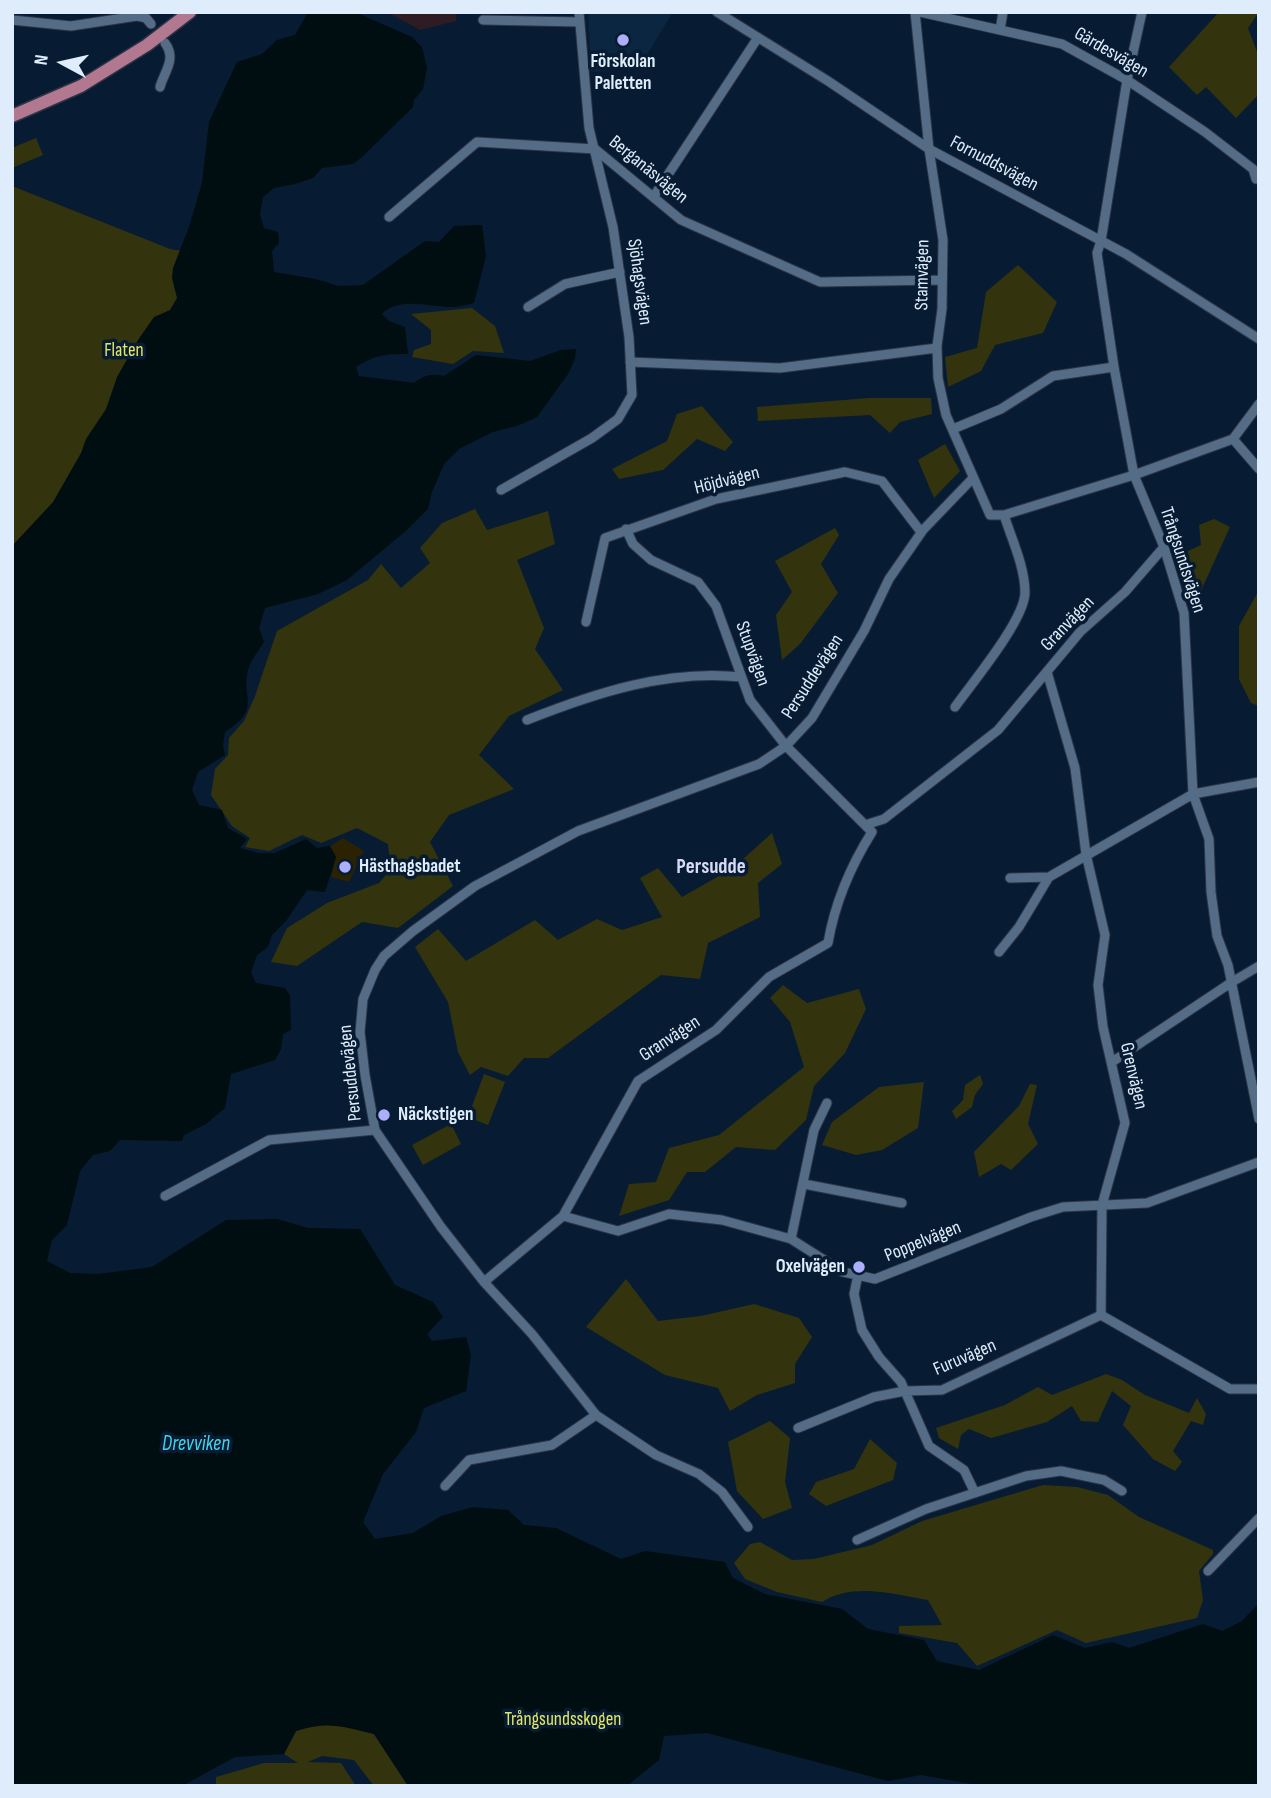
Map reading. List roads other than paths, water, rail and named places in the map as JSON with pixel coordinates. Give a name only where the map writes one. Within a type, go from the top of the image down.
[{"type":"main road","points":[[12,109],[78,79],[143,40],[180,12]]},
{"type":"main road","points":[[12,116],[81,86],[147,45],[190,12]]},
{"type":"street","name":"Fornuddsvägen","points":[[717,12],[828,81],[929,149],[1101,241],[1259,339]]},
{"type":"street","name":"Stamvägen","points":[[915,12],[929,149],[943,240],[942,309],[937,348],[938,379],[946,415],[990,515],[1004,515]]},
{"type":"street","name":"Gärdesvägen","points":[[920,12],[1062,44],[1127,80],[1205,132],[1253,169],[1256,178]]},
{"type":"street","points":[[1000,30],[1003,12]]},
{"type":"street","name":"Trångsundsvägen","points":[[1142,12],[1127,80],[1097,253],[1134,475],[1164,547],[1184,613],[1193,794],[1209,839],[1211,892],[1217,936],[1232,982],[1259,1119]]},
{"type":"street","points":[[12,20],[71,26],[137,16],[146,18],[151,23]]},
{"type":"street","points":[[483,20],[580,17]]},
{"type":"street","name":"Sjöhagsvägen","points":[[501,490],[592,438],[618,419],[632,395],[629,337],[613,227],[589,128],[580,17]]},
{"type":"street","points":[[654,196],[757,39]]},
{"type":"street","points":[[160,87],[170,65],[169,49],[164,43]]},
{"type":"street","name":"Berganäsvägen","points":[[389,217],[478,142],[595,149],[681,220],[820,282],[941,280]]},
{"type":"street","points":[[528,307],[565,284],[620,272]]},
{"type":"street","points":[[630,362],[780,368],[937,348]]},
{"type":"street","points":[[953,429],[1001,409],[1053,376],[1114,367]]},
{"type":"street","points":[[955,707],[1021,611],[1025,594],[1022,574],[1004,515],[1134,475],[1233,439],[1259,404]]},
{"type":"street","points":[[1233,439],[1259,469]]},
{"type":"street","name":"Höjdvägen","points":[[586,622],[605,538],[716,499],[845,472],[882,481],[921,532]]},
{"type":"street","name":"Persuddevägen","points":[[748,1527],[722,1492],[699,1474],[656,1455],[596,1415],[532,1334],[484,1282],[440,1227],[374,1130],[360,1032],[363,999],[384,956],[413,931],[475,886],[578,831],[759,764],[786,746],[812,718],[864,631],[889,579],[921,532],[973,478]]},
{"type":"street","name":"Stupvägen","points":[[626,529],[633,544],[651,560],[698,582],[716,606],[750,700],[786,746],[869,828]]},
{"type":"street","name":"Granvägen","points":[[484,1282],[563,1216],[638,1081],[716,1030],[769,977],[828,943],[834,911],[869,828],[998,730],[1080,632],[1125,592],[1164,547]]},
{"type":"street","name":"Grenvägen","points":[[1047,672],[1075,768],[1086,854],[1105,935],[1098,985],[1104,1027],[1125,1124],[1102,1205],[1101,1315]]},
{"type":"street","points":[[527,720],[573,702],[660,678],[720,675],[741,677]]},
{"type":"street","points":[[999,952],[1020,927],[1049,877],[1193,794],[1259,782]]},
{"type":"street","points":[[1010,878],[1049,877]]},
{"type":"street","points":[[1112,1062],[1259,966]]},
{"type":"street","points":[[791,1240],[814,1130],[827,1103]]},
{"type":"street","points":[[165,1196],[269,1140],[374,1130]]},
{"type":"street","name":"Poppelvägen","points":[[563,1216],[618,1231],[669,1214],[722,1220],[791,1240],[843,1272],[875,1279],[1031,1217],[1063,1208],[1147,1203],[1259,1162]]},
{"type":"street","points":[[804,1184],[902,1203]]},
{"type":"street","points":[[858,1275],[853,1294],[862,1330],[879,1357],[901,1382],[929,1446],[964,1471],[975,1493]]},
{"type":"street","points":[[1101,1315],[1230,1389],[1259,1389]]},
{"type":"street","name":"Furuvägen","points":[[798,1428],[874,1397],[905,1391],[942,1390],[1101,1315]]},
{"type":"street","points":[[445,1486],[469,1460],[552,1445],[596,1415]]},
{"type":"street","points":[[857,1539],[926,1509],[1026,1476],[1061,1471],[1104,1480],[1122,1491]]},
{"type":"street","points":[[1208,1571],[1259,1518]]},
{"type":"water","name":"Drevviken","points":[[308,12],[355,12],[412,37],[422,47],[427,68],[423,89],[414,100],[413,107],[362,157],[353,164],[322,168],[313,178],[274,188],[263,197],[260,214],[264,228],[278,232],[279,243],[272,251],[274,272],[316,279],[338,286],[363,285],[425,241],[439,242],[454,226],[482,225],[486,256],[474,303],[452,307],[406,304],[389,309],[382,314],[389,321],[405,327],[408,354],[386,355],[369,360],[356,367],[359,376],[414,383],[428,375],[444,376],[476,355],[530,361],[561,350],[576,349],[575,359],[568,374],[537,417],[493,432],[459,449],[444,464],[428,509],[347,580],[318,594],[265,608],[259,628],[264,642],[250,664],[247,678],[247,709],[244,716],[225,732],[225,755],[198,772],[192,790],[199,805],[222,810],[228,828],[247,839],[240,848],[259,853],[275,853],[306,839],[317,848],[330,846],[336,857],[325,892],[307,890],[286,921],[272,935],[268,947],[257,955],[251,972],[256,983],[285,988],[290,995],[291,1030],[283,1034],[281,1049],[275,1060],[231,1074],[225,1108],[206,1124],[184,1135],[182,1141],[120,1140],[110,1151],[93,1155],[80,1171],[67,1225],[52,1240],[47,1261],[70,1273],[98,1274],[152,1267],[226,1220],[277,1219],[308,1228],[360,1229],[395,1285],[433,1302],[443,1317],[427,1334],[432,1341],[466,1337],[471,1355],[466,1391],[424,1408],[416,1432],[383,1474],[363,1522],[375,1539],[413,1533],[441,1516],[473,1507],[508,1510],[524,1525],[556,1528],[621,1559],[645,1551],[725,1562],[733,1578],[765,1594],[842,1609],[868,1629],[924,1640],[937,1661],[979,1670],[1053,1635],[1085,1648],[1112,1642],[1129,1648],[1203,1624],[1222,1631],[1242,1621],[1259,1603],[1259,1786],[983,1786],[921,1775],[888,1781],[707,1733],[664,1736],[659,1760],[627,1786],[408,1786],[374,1734],[326,1725],[296,1731],[284,1754],[235,1757],[182,1786],[12,1786],[12,546],[53,502],[86,439],[106,409],[117,377],[138,340],[154,317],[170,310],[177,298],[172,278],[173,268],[202,183],[209,122],[237,62],[262,54],[277,40],[295,35]]},
{"type":"place","name":"Förskolan Paletten","points":[[623,40]]},
{"type":"place","name":"Hästhagsbadet","points":[[345,867]]},
{"type":"place","name":"Näckstigen","points":[[384,1115]]},
{"type":"place","name":"Oxelvägen","points":[[859,1267]]},
{"type":"district","name":"Persudde","points":[[711,868]]},
{"type":"park label","name":"Flaten","points":[[124,351]]},
{"type":"park label","name":"Trångsundsskogen","points":[[563,1720]]}]
